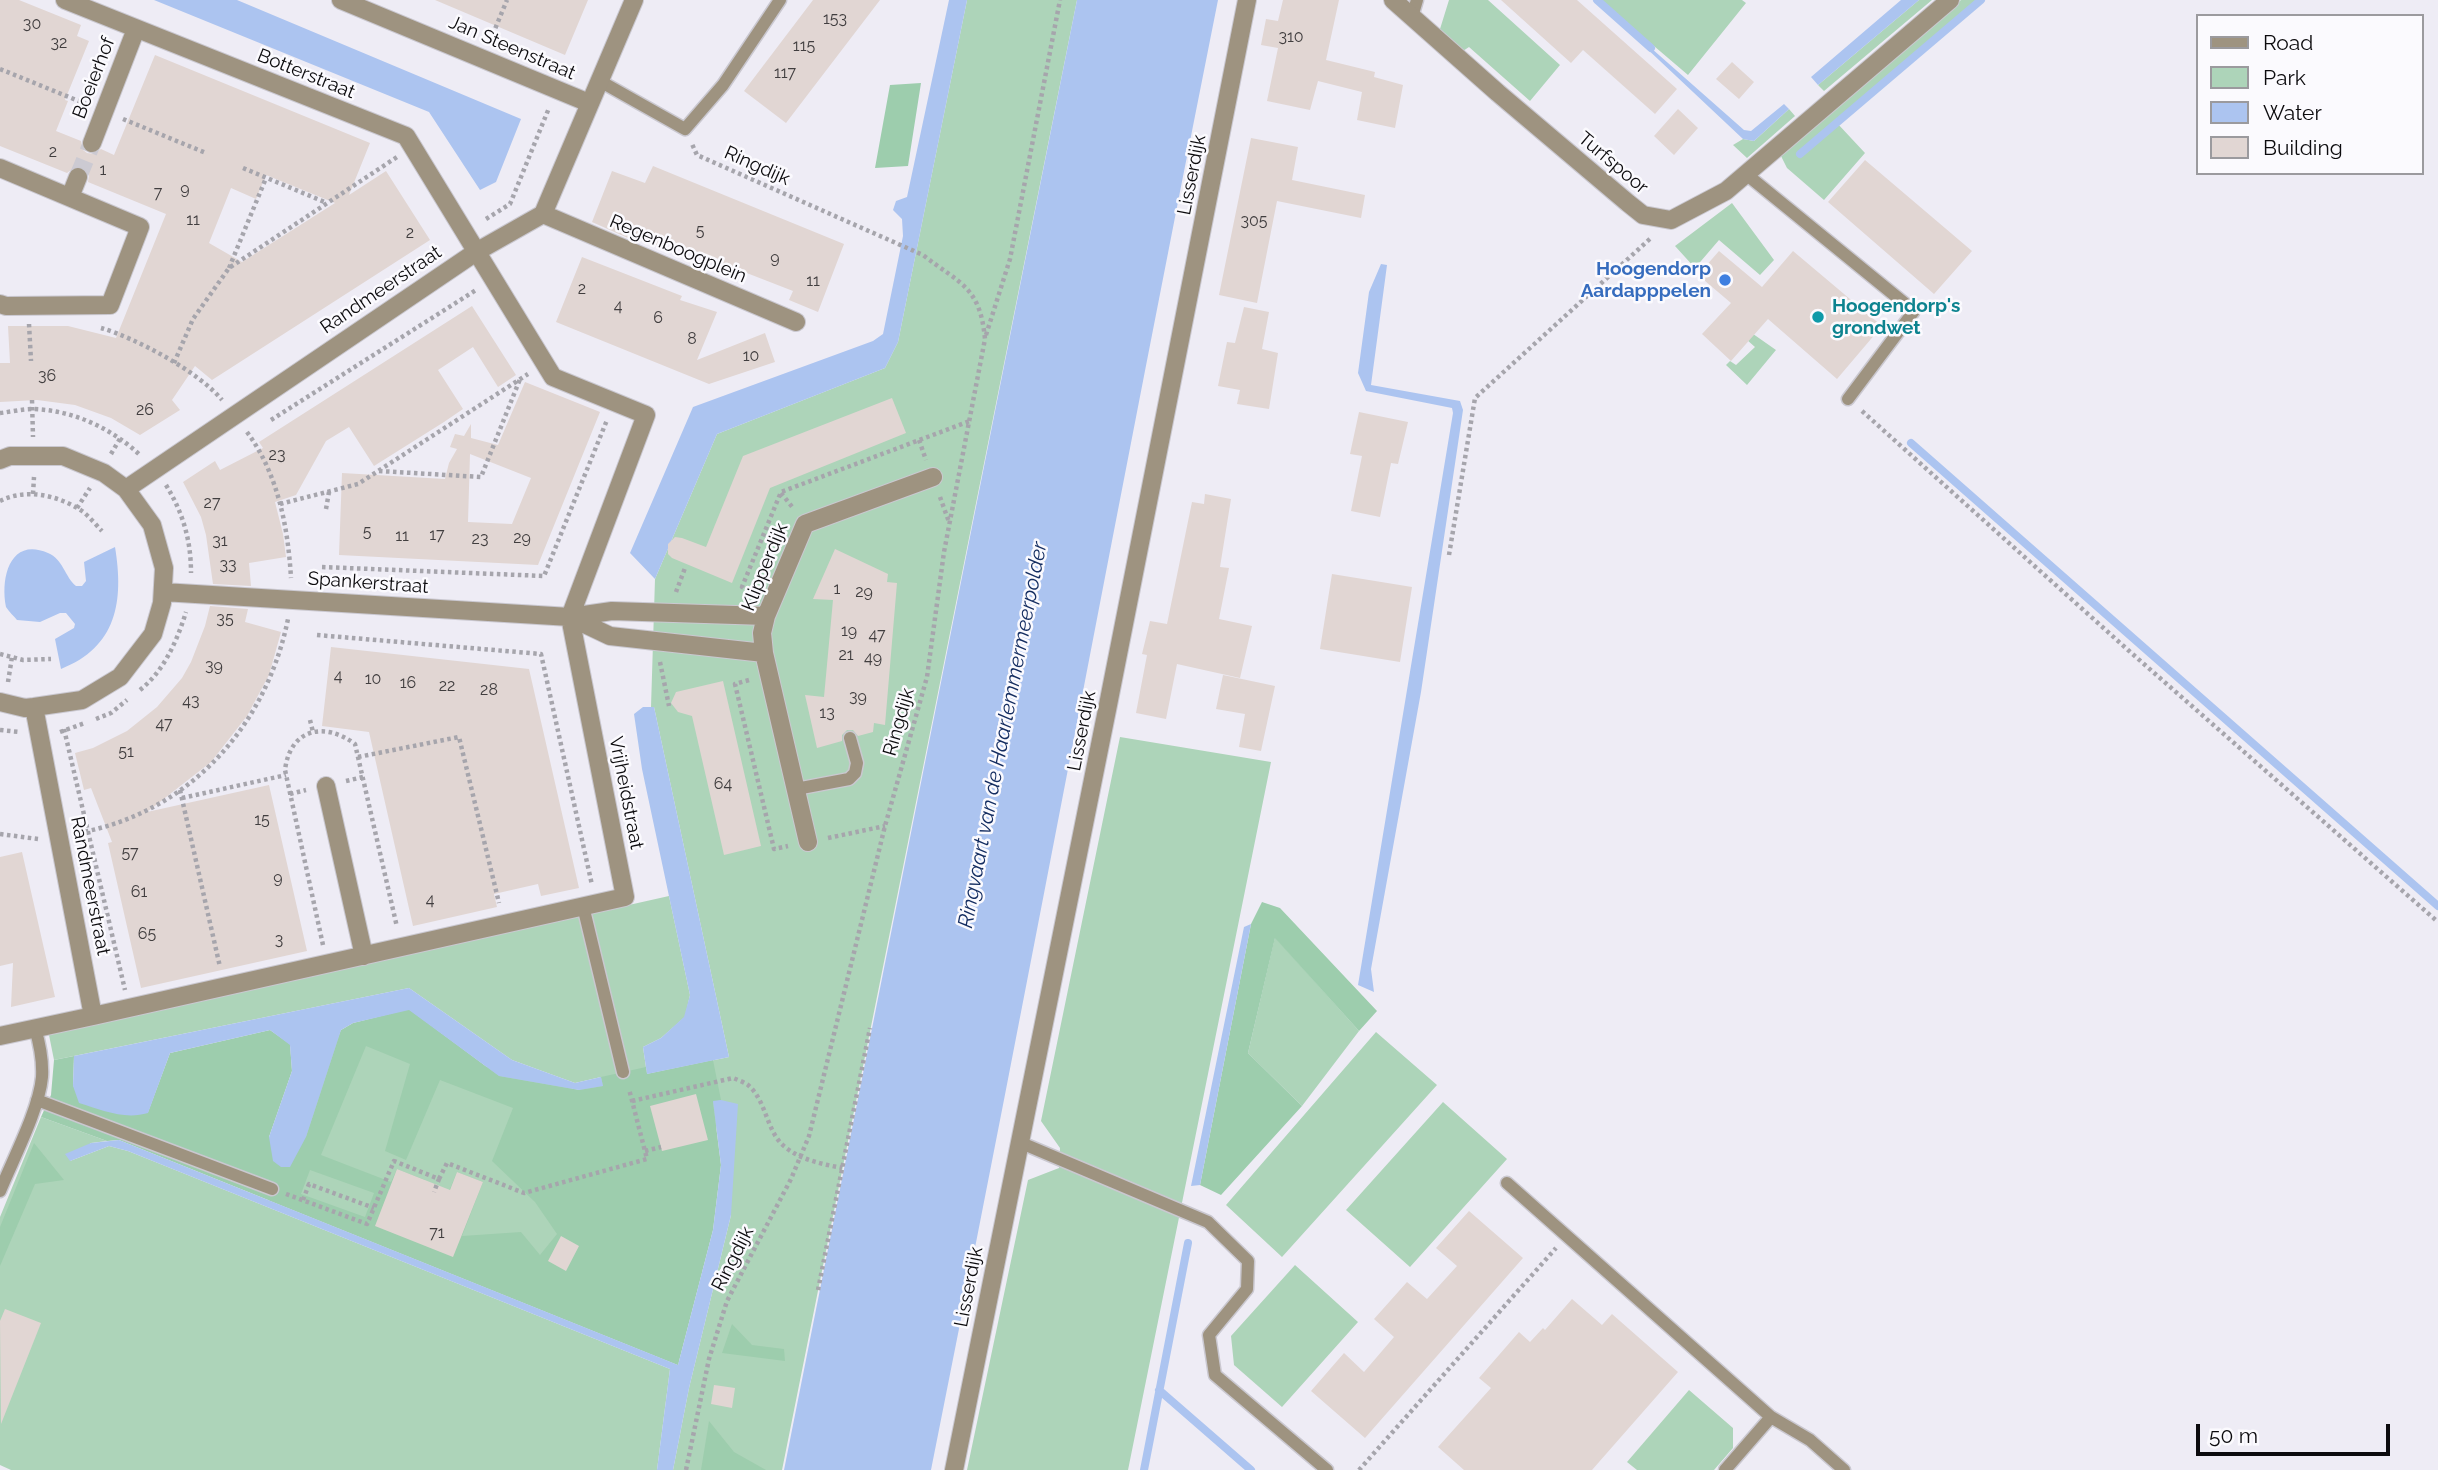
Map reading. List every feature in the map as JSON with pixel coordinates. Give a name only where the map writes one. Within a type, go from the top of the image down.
[{"type":"street","name":"Botterstraat","points":[[65,0],[406,136],[476,252]]},
{"type":"street","name":"Jan Steenstraat","points":[[341,0],[589,103]]},
{"type":"street","points":[[543,214],[634,0]]},
{"type":"street","name":"Lisserdijk","points":[[954,1470],[1247,0]]},
{"type":"street","name":"Turfspoor","points":[[1393,0],[1414,8],[1498,93],[1643,215],[1671,220]]},
{"type":"street","points":[[1671,220],[1726,191],[1950,0]]},
{"type":"street","name":"Boeierhof","points":[[92,143],[136,29]]},
{"type":"street","points":[[0,168],[140,227],[110,305],[0,304]]},
{"type":"street","points":[[70,197],[78,177]]},
{"type":"street","name":"Randmeerstraat","points":[[126,489],[233,414],[476,252],[543,214]]},
{"type":"street","name":"Regenboogplein","points":[[543,214],[796,322]]},
{"type":"street","points":[[476,252],[553,377],[646,415],[570,617]]},
{"type":"street","points":[[0,460],[10,456],[63,456],[104,473],[126,489],[152,525],[164,568],[162,603],[153,634],[120,677],[82,700],[25,708],[0,702]]},
{"type":"street","name":"Klipperdijk","points":[[808,842],[764,653],[762,633],[766,616],[805,524],[933,477]]},
{"type":"street","name":"Spankerstraat","points":[[163,592],[570,617],[612,611],[766,616]]},
{"type":"street","name":"Spankerstraat","points":[[570,617],[610,636],[764,653]]},
{"type":"street","name":"Vrijheidstraat","points":[[93,1016],[625,897],[570,617]]},
{"type":"street","name":"Randmeerstraat","points":[[34,707],[93,1016]]},
{"type":"street","points":[[326,786],[364,956]]},
{"type":"street","points":[[0,1036],[93,1016]]},
{"type":"lane","points":[[598,80],[685,130],[723,85],[780,0]]},
{"type":"lane","points":[[1746,174],[1914,311],[1848,399]]},
{"type":"lane","points":[[796,789],[849,779],[855,773],[857,763],[850,738]]},
{"type":"lane","points":[[590,905],[623,1072]]},
{"type":"lane","points":[[0,1191],[37,1100],[42,1079],[42,1052],[36,1028]]},
{"type":"lane","points":[[37,1100],[272,1189]]},
{"type":"lane","points":[[1019,1142],[1208,1222],[1248,1261],[1247,1289],[1209,1335],[1215,1375],[1327,1470]]},
{"type":"lane","points":[[1507,1183],[1771,1417],[1810,1440],[1844,1470]]},
{"type":"lane","points":[[1725,1470],[1771,1417]]},
{"type":"path","points":[[482,58],[507,0]]},
{"type":"path","points":[[985,339],[1010,258],[1060,0]]},
{"type":"path","points":[[464,232],[510,204],[556,89]]},
{"type":"path","name":"Ringdijk","points":[[685,130],[697,155],[923,255],[945,272],[957,277],[968,289],[983,316],[985,339],[950,523],[927,677],[885,827],[809,1136],[791,1179],[727,1301],[709,1359],[686,1470]]},
{"type":"path","points":[[229,268],[412,146]]},
{"type":"path","points":[[243,168],[327,203]]},
{"type":"path","points":[[174,363],[193,319],[229,268],[266,178]]},
{"type":"path","points":[[1450,555],[1475,397],[1671,220]]},
{"type":"path","points":[[260,427],[493,279]]},
{"type":"path","points":[[20,321],[32,320],[31,361]]},
{"type":"path","points":[[0,834],[44,839],[88,831],[126,820],[180,790],[234,741],[251,718],[277,663],[285,637],[290,600],[290,557],[280,504],[271,477],[249,434],[211,386],[135,341],[99,328]]},
{"type":"path","points":[[280,504],[358,484],[544,363]]},
{"type":"path","points":[[378,471],[481,477],[521,378]]},
{"type":"path","points":[[1848,399],[2438,922]]},
{"type":"path","points":[[322,567],[544,576],[614,402]]},
{"type":"path","points":[[237,442],[249,434]]},
{"type":"path","points":[[166,486],[178,479]]},
{"type":"path","points":[[326,509],[328,492]]},
{"type":"path","points":[[0,501],[33,494],[60,499],[83,512],[102,531]]},
{"type":"path","points":[[941,500],[950,523]]},
{"type":"path","points":[[317,635],[541,654],[590,905]]},
{"type":"path","points":[[655,641],[669,706]]},
{"type":"path","points":[[0,654],[23,660],[51,659]]},
{"type":"path","points":[[770,676],[736,684],[774,849],[885,827]]},
{"type":"path","points":[[59,704],[129,1008]]},
{"type":"path","points":[[310,720],[313,732]]},
{"type":"path","points":[[358,757],[459,737],[504,925]]},
{"type":"path","points":[[182,798],[286,775]]},
{"type":"path","points":[[180,790],[225,987]]},
{"type":"path","points":[[818,1290],[870,1028]]},
{"type":"path","points":[[435,1192],[447,1163],[524,1193],[647,1159],[623,1072]]},
{"type":"path","points":[[632,1101],[733,1078],[749,1086],[784,1147],[816,1163],[842,1168]]},
{"type":"path","points":[[645,1152],[661,1147]]},
{"type":"path","points":[[272,1189],[367,1224],[394,1161],[439,1179]]},
{"type":"path","points":[[303,1200],[309,1184],[374,1208]]},
{"type":"path","points":[[1359,1470],[1567,1236]]},
{"type":"green space","points":[[967,0],[1077,0],[782,1470],[673,1470],[689,1388],[731,1215],[721,1100],[678,1365],[268,1200],[341,1030],[579,1090],[601,1077],[575,1083],[512,1060],[409,988],[54,1060],[49,1035],[669,896],[690,995],[685,1017],[661,1038],[643,1047],[647,1074],[729,1057],[654,707],[651,707],[655,579],[717,434],[885,368],[898,342]]},
{"type":"green space","points":[[1449,0],[1488,0],[1560,65],[1530,101],[1469,47],[1463,51],[1440,29]]},
{"type":"green space","points":[[1600,0],[1742,0],[1746,3],[1688,75]]},
{"type":"green space","points":[[1919,0],[1932,0],[1824,91],[1818,85]]},
{"type":"green space","points":[[1961,0],[1980,0],[1837,123],[1865,153],[1824,200],[1787,168],[1781,156]]},
{"type":"green space","points":[[921,83],[908,166],[875,168],[890,85]]},
{"type":"green space","points":[[1789,109],[1795,116],[1747,158],[1733,145],[1743,139],[1754,141]]},
{"type":"green space","points":[[1732,203],[1774,260],[1760,275],[1719,240],[1695,268],[1675,246]]},
{"type":"green space","points":[[1736,322],[1776,350],[1747,385],[1726,365],[1730,361],[1736,365],[1755,347],[1730,325]]},
{"type":"green space","points":[[1120,737],[1271,762],[1128,1470],[967,1470],[1028,1180],[1059,1168],[1060,1148],[1041,1121]]},
{"type":"green space","points":[[1262,902],[1280,908],[1377,1011],[1359,1031],[1275,938],[1248,1053],[1302,1106],[1221,1195],[1200,1185],[1251,924]]},
{"type":"green space","points":[[1275,937],[1359,1031],[1302,1106],[1248,1053]]},
{"type":"green space","points":[[409,1009],[499,1076],[579,1090],[603,1086],[601,1077],[646,1067],[647,1074],[713,1060],[721,1100],[713,1102],[721,1165],[713,1230],[678,1365],[119,1140],[107,1141],[41,1117],[51,1095],[54,1060],[74,1056],[73,1086],[148,1112],[170,1053],[270,1030],[290,1044],[292,1071],[269,1137],[306,1137],[341,1030],[353,1023]],"holes":[[[366,1046],[410,1064],[385,1151],[406,1160],[440,1080],[513,1108],[492,1161],[535,1202],[557,1234],[540,1255],[521,1232],[462,1236],[483,1182],[457,1172],[447,1196],[422,1186],[425,1180],[397,1169],[391,1182],[321,1155]],[[310,1170],[374,1193],[365,1217],[301,1194]]]},
{"type":"green space","points":[[1376,1032],[1437,1085],[1282,1257],[1226,1205]]},
{"type":"green space","points":[[1443,1102],[1507,1159],[1410,1267],[1346,1210]]},
{"type":"green space","points":[[41,1117],[107,1141],[91,1143],[70,1161],[109,1146],[128,1151],[670,1369],[657,1470],[11,1470],[0,1465],[0,1217]]},
{"type":"green space","points":[[34,1143],[64,1180],[35,1184],[0,1266],[0,1227]]},
{"type":"green space","points":[[1295,1265],[1358,1322],[1282,1407],[1234,1365],[1231,1336]]},
{"type":"green space","points":[[732,1324],[752,1345],[784,1349],[785,1361],[722,1353]]},
{"type":"green space","points":[[1689,1390],[1733,1428],[1733,1448],[1714,1470],[1637,1470],[1627,1462]]},
{"type":"green space","points":[[709,1421],[734,1452],[766,1470],[701,1470]]},
{"type":"water","points":[[154,0],[237,0],[521,119],[496,182],[480,190],[429,112]]},
{"type":"water","points":[[949,0],[967,0],[898,342],[885,368],[717,434],[655,579],[630,553],[693,407],[873,341],[883,334],[903,236],[902,219],[893,210],[896,201],[907,197]]},
{"type":"water","name":"Ringvaart van de Haarlemmermeerpolder","points":[[1077,0],[1218,0],[931,1470],[784,1470]]},
{"type":"water","points":[[1901,0],[1919,0],[1818,85],[1811,77]]},
{"type":"water","points":[[1643,45],[1651,48],[1744,130],[1751,131],[1784,104],[1789,109],[1754,141],[1743,139]]},
{"type":"water","points":[[1381,264],[1387,265],[1371,385],[1460,401],[1463,410],[1421,692],[1371,969],[1374,992],[1358,985],[1453,413],[1452,408],[1366,391],[1358,373],[1369,292]]},
{"type":"water","points":[[115,547],[118,586],[117,604],[112,620],[105,635],[94,648],[80,660],[61,669],[55,639],[74,628],[75,624],[66,613],[40,622],[17,620],[6,607],[5,583],[11,562],[25,550],[35,549],[48,553],[57,559],[76,586],[82,586],[86,581],[84,562]]},
{"type":"water","points":[[643,707],[654,707],[729,1057],[647,1074],[643,1047],[661,1038],[684,1017],[690,995],[642,769],[634,714]]},
{"type":"water","points":[[1251,924],[1200,1185],[1191,1186],[1244,927]]},
{"type":"water","points":[[409,988],[512,1060],[575,1083],[601,1077],[603,1086],[579,1090],[499,1076],[409,1010],[353,1023],[341,1030],[306,1137],[290,1167],[281,1167],[273,1161],[269,1137],[292,1071],[290,1045],[270,1030],[170,1053],[148,1113],[122,1115],[79,1103],[73,1086],[74,1056]]},
{"type":"water","points":[[713,1101],[738,1104],[731,1215],[689,1388],[673,1470],[657,1470],[670,1369],[128,1151],[109,1146],[70,1161],[65,1154],[91,1143],[119,1140],[678,1365],[713,1230],[721,1165]]},
{"type":"building","points":[[0,0],[19,0],[81,25],[77,36],[89,41],[65,100],[68,101],[56,131],[81,141],[83,150],[87,153],[94,154],[101,149],[114,155],[155,55],[370,143],[349,195],[386,171],[430,240],[212,380],[195,366],[172,400],[180,410],[140,435],[111,418],[75,405],[37,400],[0,402],[0,363],[10,363],[8,326],[68,326],[116,338],[166,214],[88,182],[89,175],[83,167],[76,166],[67,173],[0,146]],"holes":[[[266,175],[335,203],[242,262],[209,243],[231,188],[256,199]]]},
{"type":"building","points":[[435,0],[588,0],[565,55]]},
{"type":"building","points":[[813,0],[880,0],[786,123],[744,91]]},
{"type":"building","points":[[1283,0],[1339,0],[1326,60],[1375,72],[1374,77],[1403,85],[1395,128],[1357,120],[1362,92],[1318,81],[1310,110],[1267,101],[1278,48],[1261,45],[1266,19],[1278,21]]},
{"type":"building","points":[[1501,0],[1577,0],[1677,89],[1655,114],[1583,50],[1571,63]]},
{"type":"building","points":[[1732,62],[1754,82],[1739,99],[1716,79]]},
{"type":"building","points":[[1678,109],[1698,128],[1674,155],[1654,136]]},
{"type":"building","points":[[1251,138],[1298,147],[1292,180],[1365,195],[1361,218],[1277,201],[1257,303],[1219,295]]},
{"type":"building","points":[[1865,160],[1972,251],[1934,294],[1828,202]]},
{"type":"building","points":[[653,166],[844,244],[818,312],[789,300],[793,291],[739,270],[738,272],[716,265],[719,259],[664,241],[661,246],[628,238],[592,222],[612,171],[645,183]]},
{"type":"building","name":"Hoogendorp's grondwet","points":[[1719,251],[1762,287],[1793,251],[1882,326],[1837,379],[1768,319],[1731,361],[1702,334],[1731,303],[1698,275]]},
{"type":"building","points":[[582,257],[682,296],[680,300],[717,312],[697,360],[765,333],[775,362],[709,384],[556,322]]},
{"type":"building","points":[[472,306],[516,375],[498,387],[473,347],[438,370],[463,409],[444,422],[374,466],[349,427],[326,441],[296,495],[275,502],[286,557],[249,563],[251,586],[213,584],[201,517],[183,482],[215,461],[220,470],[263,448],[259,442]]},
{"type":"building","points":[[1244,307],[1269,312],[1262,349],[1278,353],[1269,409],[1237,404],[1240,390],[1218,386],[1227,342],[1235,343]]},
{"type":"building","points":[[525,382],[600,412],[538,565],[339,555],[342,473],[445,479],[449,463],[457,449],[450,447],[455,434],[464,436],[471,424],[471,438],[498,445]],"holes":[[[470,454],[531,478],[512,524],[468,522]]]},
{"type":"building","points":[[892,398],[906,433],[770,488],[732,583],[668,554],[668,544],[675,537],[706,547],[743,456]]},
{"type":"building","points":[[1359,412],[1408,422],[1398,464],[1391,463],[1380,517],[1351,511],[1362,456],[1350,454]]},
{"type":"building","points":[[1205,494],[1231,499],[1220,567],[1229,568],[1219,619],[1252,626],[1240,678],[1177,664],[1166,719],[1136,713],[1147,655],[1142,654],[1150,621],[1167,624],[1192,502],[1204,504]]},
{"type":"building","points":[[835,549],[888,574],[887,582],[897,583],[885,725],[874,723],[873,732],[858,736],[853,730],[847,730],[842,735],[842,741],[817,748],[805,695],[824,697],[833,600],[813,599]]},
{"type":"building","points":[[1332,574],[1412,587],[1400,662],[1320,649]]},
{"type":"building","points":[[210,606],[248,609],[245,622],[281,632],[269,675],[247,716],[211,762],[147,812],[269,785],[307,951],[141,988],[108,843],[112,842],[91,788],[84,790],[75,753],[93,748],[127,731],[157,707],[182,678],[191,662]]},
{"type":"building","points":[[331,647],[529,669],[579,888],[541,896],[538,884],[494,894],[497,907],[413,926],[369,732],[322,726]]},
{"type":"building","points":[[1223,675],[1275,686],[1261,751],[1239,747],[1245,714],[1216,709]]},
{"type":"building","points":[[723,681],[761,846],[724,855],[692,716],[678,712],[671,703],[676,692]]},
{"type":"building","points":[[22,852],[55,997],[11,1007],[13,963],[0,966],[0,857]]},
{"type":"building","points":[[696,1094],[708,1140],[662,1151],[650,1106]]},
{"type":"building","points":[[397,1169],[450,1190],[457,1172],[483,1182],[453,1257],[375,1226]]},
{"type":"building","points":[[1469,1211],[1523,1258],[1365,1438],[1311,1391],[1344,1353],[1364,1372],[1394,1337],[1374,1319],[1407,1282],[1427,1299],[1457,1266],[1436,1248]]},
{"type":"building","points":[[561,1236],[579,1246],[566,1271],[548,1261]]},
{"type":"building","points":[[1572,1299],[1602,1325],[1612,1314],[1678,1372],[1592,1470],[1464,1470],[1438,1447],[1491,1388],[1479,1378],[1519,1332],[1530,1342],[1543,1328],[1545,1330]]},
{"type":"building","points":[[5,1309],[41,1323],[1,1424],[0,1321]]},
{"type":"building","points":[[714,1385],[735,1388],[732,1408],[711,1404]]},
{"type":"waterway","points":[[1597,0],[1651,48]]},
{"type":"waterway","points":[[1800,154],[1981,0]]},
{"type":"waterway","points":[[1911,443],[2438,906]]},
{"type":"waterway","points":[[1144,1470],[1188,1243]]},
{"type":"waterway","points":[[1159,1390],[1251,1470]]},
{"type":"tunnel","points":[[78,177],[92,143]]},
{"type":"place","name":"Hoogendorp Aardapppelen","points":[[1725,280]]},
{"type":"place","name":"Hoogendorp's grondwet","points":[[1818,317]]}]
